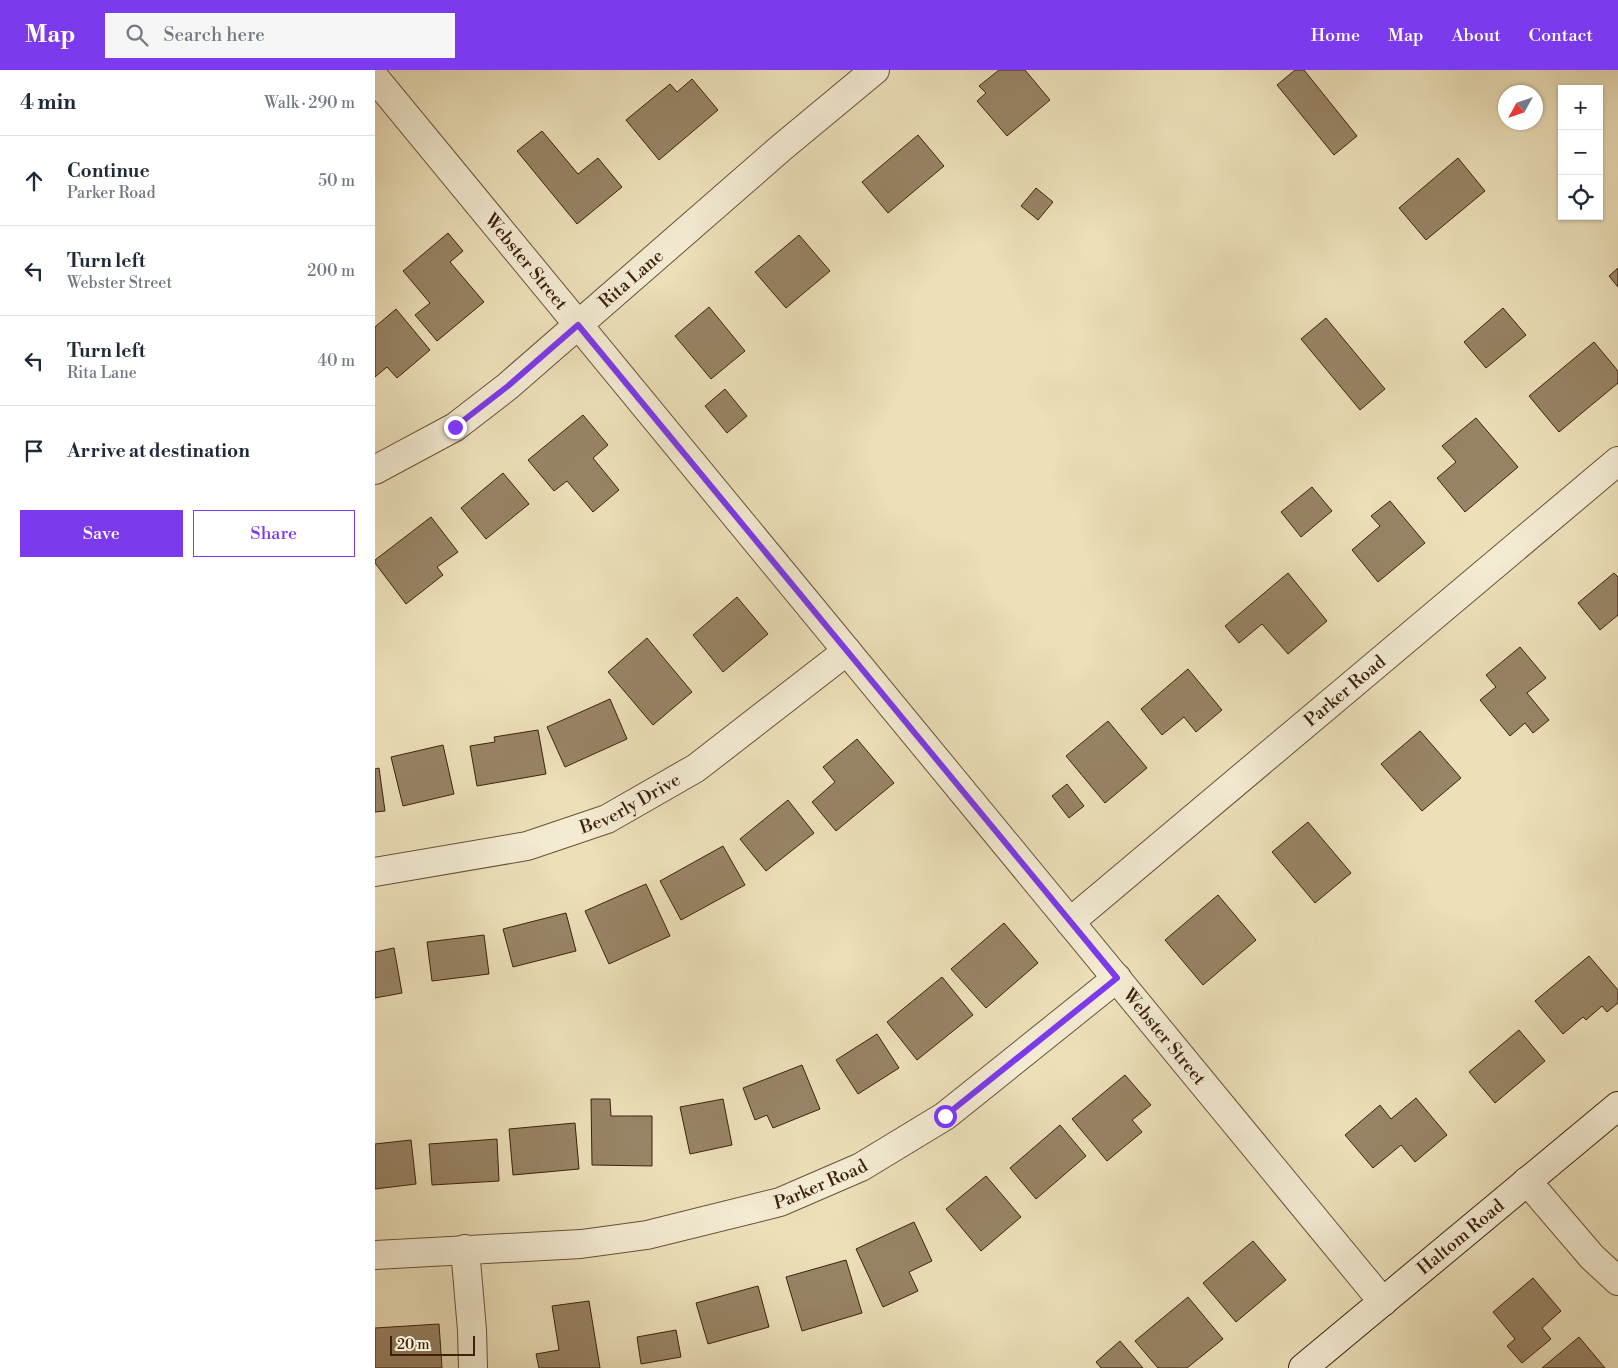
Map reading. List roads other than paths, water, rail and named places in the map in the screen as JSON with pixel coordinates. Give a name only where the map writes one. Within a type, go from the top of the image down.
[{"type":"street","name":"Rita Lane","points":[[375,470],[455,427],[508,386],[781,148],[875,70]]},
{"type":"street","name":"Webster Street","points":[[375,78],[1383,1302]]},
{"type":"street","name":"Parker Road","points":[[1070,922],[1618,461]]},
{"type":"street","name":"Beverly Drive","points":[[375,872],[527,846],[607,819],[696,768],[847,651]]},
{"type":"street","name":"Parker Road","points":[[375,1255],[581,1244],[647,1235],[780,1202],[861,1168],[945,1116],[1117,978]]},
{"type":"street","name":"Haltom Road","points":[[1303,1368],[1618,1106]]},
{"type":"street","points":[[1527,1181],[1592,1257],[1618,1281]]},
{"type":"street","points":[[465,1249],[472,1330],[473,1368]]}]
